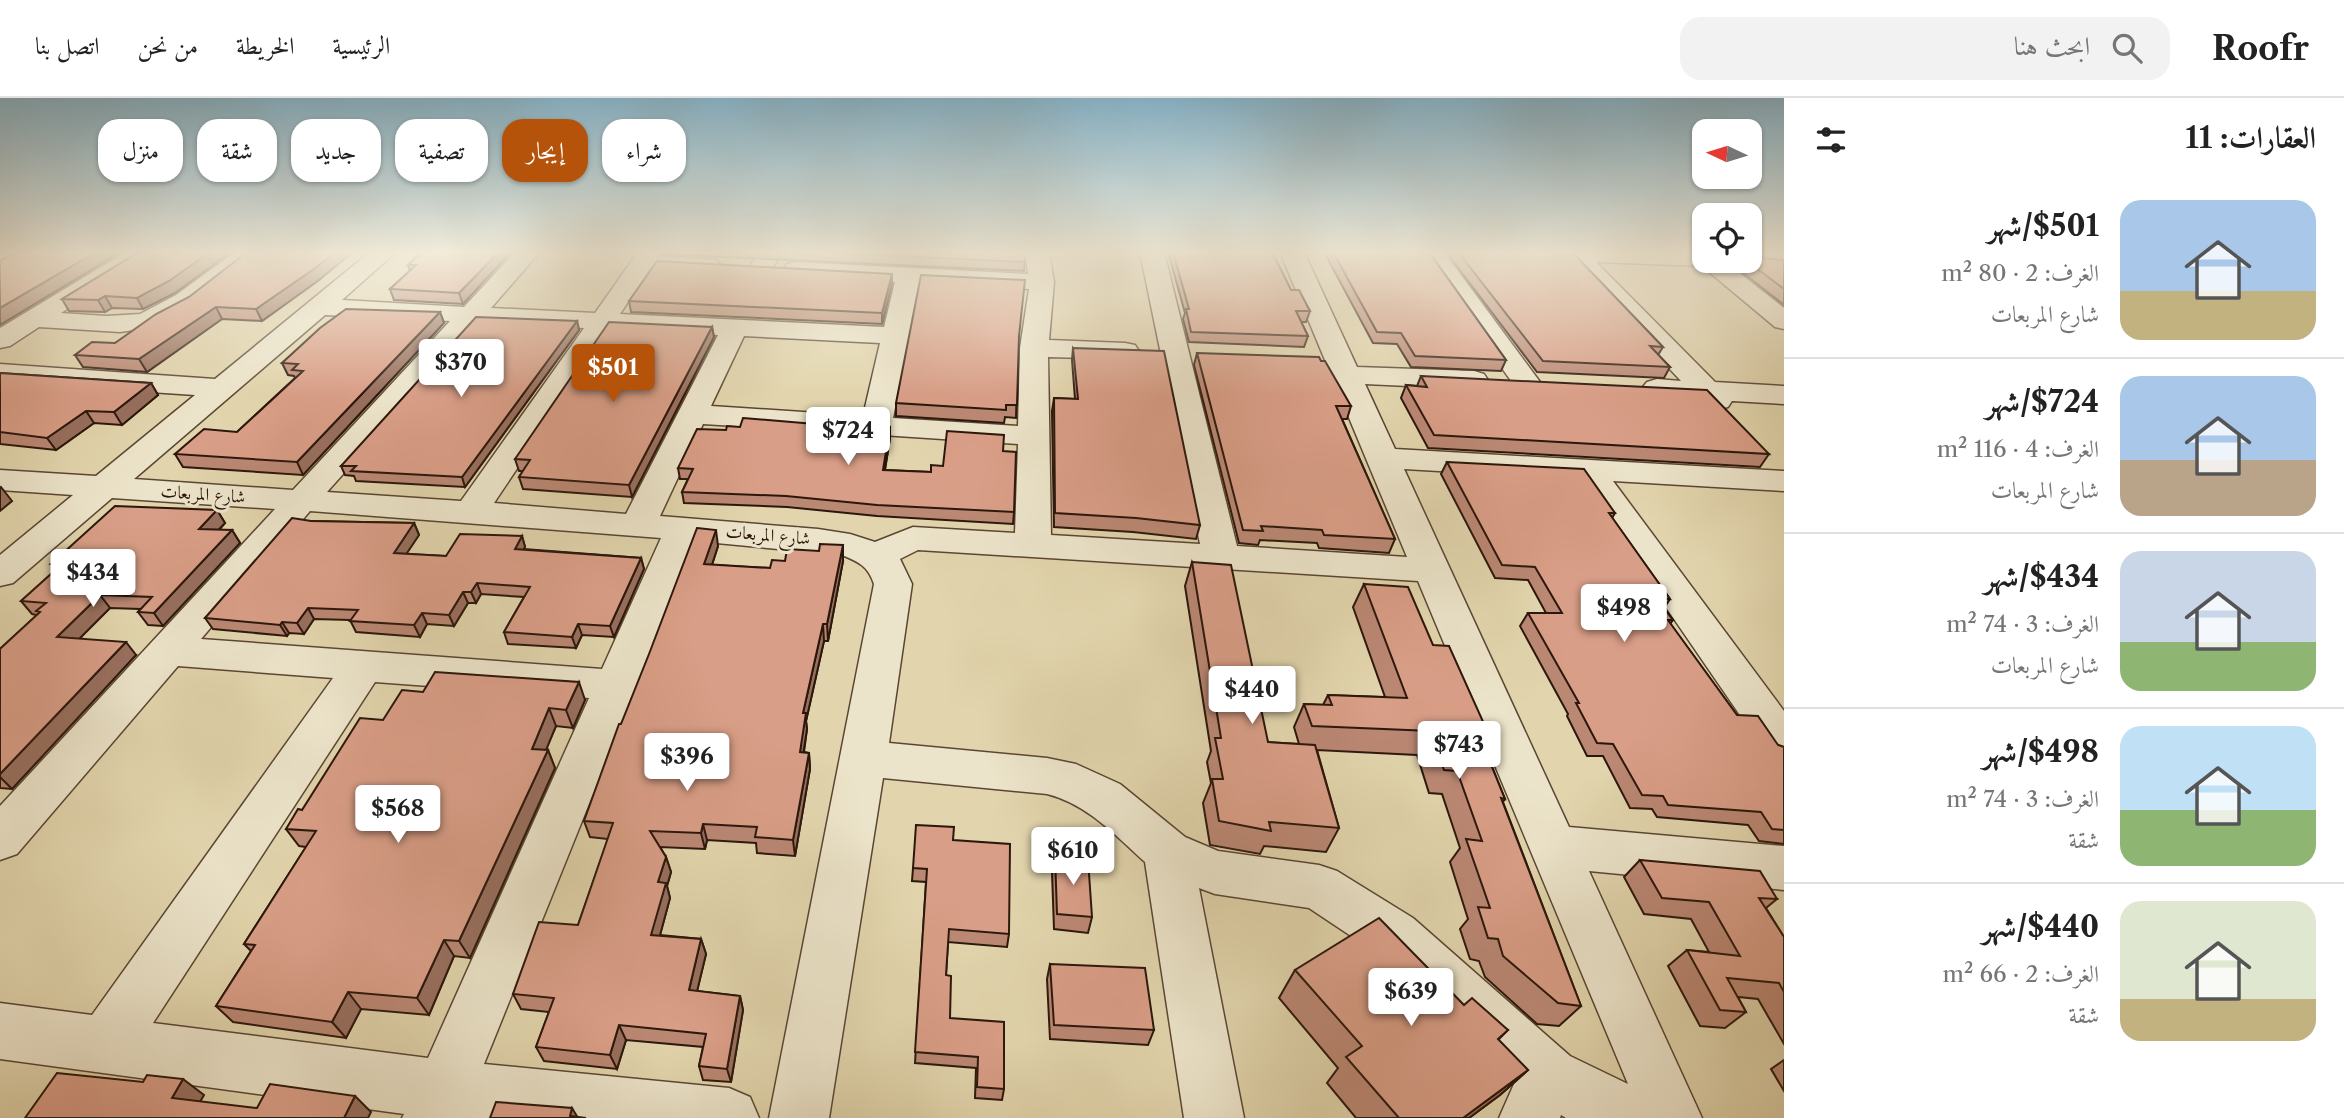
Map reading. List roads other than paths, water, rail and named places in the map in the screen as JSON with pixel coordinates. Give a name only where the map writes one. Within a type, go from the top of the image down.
[{"type":"street","points":[[0,340],[65,300]]},
{"type":"street","points":[[33,319],[129,324],[163,314],[183,300]]},
{"type":"street","points":[[0,574],[327,300]]},
{"type":"street","points":[[0,839],[301,501],[486,300]]},
{"type":"street","points":[[471,512],[617,300]]},
{"type":"street","points":[[875,428],[903,300]]},
{"type":"street","points":[[1033,543],[1034,348],[1040,300]]},
{"type":"street","points":[[1170,300],[1190,354],[1221,555]]},
{"type":"street","points":[[1309,300],[1333,364],[1381,458],[1672,1118]]},
{"type":"street","points":[[1333,364],[1539,382],[1472,300]]},
{"type":"street","points":[[1619,300],[1736,421]]},
{"type":"street","points":[[1758,300],[1784,321]]},
{"type":"street","points":[[318,307],[894,336]]},
{"type":"street","points":[[56,376],[129,324]]},
{"type":"street","points":[[638,525],[735,328]]},
{"type":"street","points":[[1034,348],[1190,354]]},
{"type":"street","points":[[0,373],[222,388]]},
{"type":"street","points":[[1623,386],[1784,395]]},
{"type":"street","points":[[692,414],[875,428],[1035,436]]},
{"type":"street","points":[[1381,458],[1784,481]]},
{"type":"street","points":[[1588,470],[1764,688],[1784,744]]},
{"type":"street","name":"شارع المربعات","points":[[0,480],[683,528],[818,540],[850,545],[877,556]]},
{"type":"street","points":[[438,1104],[683,528]]},
{"type":"street","points":[[799,1118],[864,758],[892,584],[886,566],[877,556],[913,538],[1033,543],[1430,570]]},
{"type":"street","points":[[168,652],[616,685]]},
{"type":"street","points":[[106,1044],[364,666]]},
{"type":"street","points":[[864,758],[1047,776],[1076,783],[1104,798],[1168,852],[1215,872],[1319,887],[1394,935],[1539,1098],[1606,1107],[1641,1118]]},
{"type":"street","points":[[1553,847],[1784,868]]},
{"type":"street","points":[[1168,852],[1214,1118]]},
{"type":"street","points":[[0,1031],[106,1044],[438,1104],[729,1118]]}]
